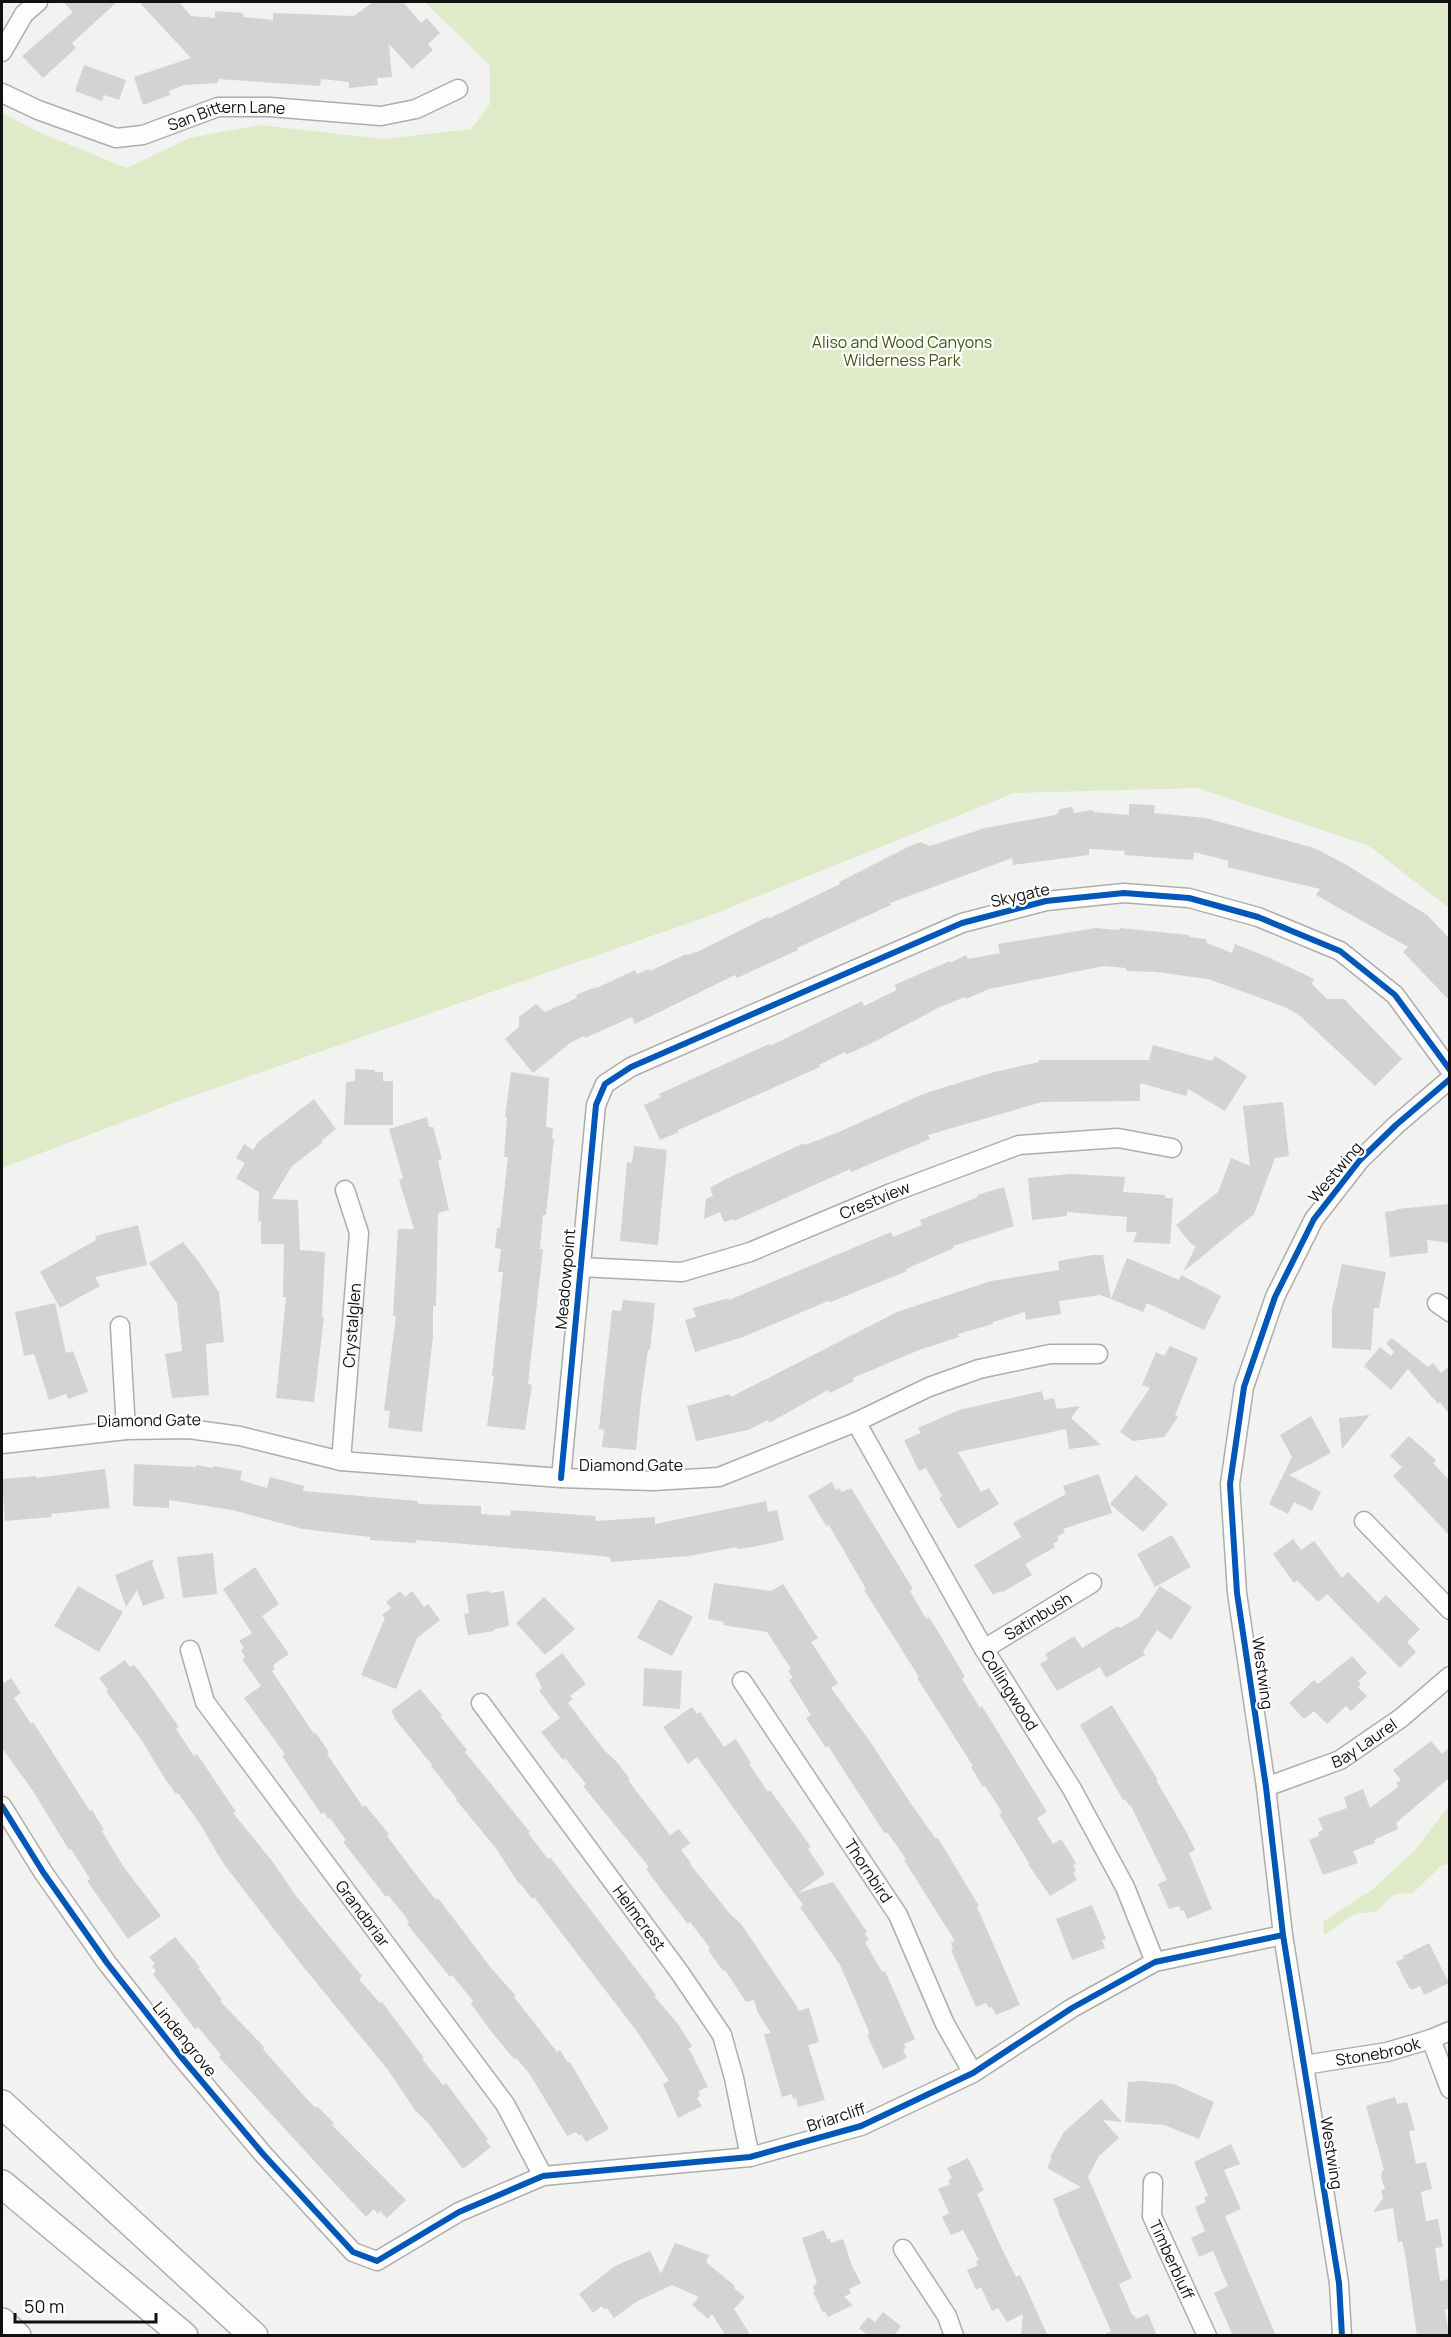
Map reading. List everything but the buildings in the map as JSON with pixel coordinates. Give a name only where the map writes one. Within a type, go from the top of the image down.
[{"type":"highway","points":[[2,2104],[254,2336]]},
{"type":"highway","points":[[2,2184],[184,2336]]},
{"type":"highway","points":[[2,2322],[17,2336]]},
{"type":"street","points":[[2,52],[24,14],[38,2]]},
{"type":"street","name":"San Bittern Lane","points":[[2,93],[38,110],[116,138],[143,135],[218,107],[270,107],[381,116],[416,109],[458,89]]},
{"type":"street","name":"Skygate","points":[[605,1084],[631,1066],[962,923],[1046,902],[1124,893],[1189,898],[1239,911],[1340,951],[1395,995],[1449,1070]]},
{"type":"street","name":"Westwing","points":[[1342,2336],[1339,2283],[1283,1935],[1266,1787],[1238,1593],[1230,1484],[1244,1387],[1275,1297],[1314,1219],[1360,1160],[1449,1079]]},
{"type":"street","name":"Meadowpoint","points":[[561,1478],[596,1105],[605,1084]]},
{"type":"street","name":"Crestview","points":[[580,1267],[682,1272],[750,1252],[891,1193],[1019,1145],[1118,1138],[1172,1148]]},
{"type":"street","name":"Crystalglen","points":[[341,1461],[359,1233],[345,1190]]},
{"type":"street","points":[[120,1326],[126,1430]]},
{"type":"street","name":"Diamond Gate","points":[[2,1444],[126,1430],[189,1429],[240,1436],[341,1461],[561,1478],[653,1481],[719,1478],[856,1422],[929,1387],[978,1368],[1050,1354],[1098,1354]]},
{"type":"street","name":"Collingwood","points":[[856,1422],[984,1649],[1083,1808],[1125,1887],[1155,1962]]},
{"type":"street","points":[[1364,1521],[1449,1610]]},
{"type":"street","name":"Satinbush","points":[[984,1649],[1092,1583]]},
{"type":"street","name":"Grandbriar","points":[[190,1650],[205,1702],[506,2104],[543,2176]]},
{"type":"street","name":"Bay Laurel","points":[[1266,1787],[1340,1760],[1401,1718],[1449,1676]]},
{"type":"street","name":"Thornbird","points":[[742,1681],[898,1915],[945,2024],[973,2073]]},
{"type":"street","name":"Helmcrest","points":[[481,1703],[680,1973],[722,2035],[734,2078],[750,2157]]},
{"type":"street","name":"Lindengrove","points":[[2,1806],[43,1872],[107,1963],[177,2052],[263,2154],[353,2252],[378,2261]]},
{"type":"street","name":"Briarcliff","points":[[378,2261],[459,2212],[543,2176],[750,2157],[861,2126],[973,2073],[1072,2008],[1155,1962],[1283,1935]]},
{"type":"street","name":"Stonebrook","points":[[1304,2065],[1387,2052],[1431,2039],[1449,2031]]},
{"type":"street","points":[[1431,2039],[1449,2089]]},
{"type":"street","name":"Timberbluff","points":[[1153,2182],[1152,2216],[1207,2336]]},
{"type":"street","points":[[903,2249],[947,2316],[954,2336]]},
{"type":"green space","name":"Aliso and Wood Canyons Wilderness Park","points":[[425,2],[1449,2],[1449,908],[1369,846],[1198,788],[1014,793],[709,916],[173,1103],[2,1168],[2,113],[41,133],[127,168],[189,138],[260,125],[384,139],[471,129],[490,104],[490,66]]},
{"type":"green space","points":[[1449,1806],[1449,1864],[1442,1865],[1413,1893],[1395,1894],[1375,1912],[1355,1914],[1324,1935],[1323,1922],[1373,1889],[1416,1849]]},
{"type":"cycle path","points":[[561,1478],[596,1105],[605,1084],[631,1067],[962,923],[1046,901],[1124,893],[1189,898],[1258,917],[1340,951],[1395,995],[1450,1070]]},
{"type":"cycle path","points":[[1342,2336],[1339,2283],[1283,1935],[1266,1787],[1237,1593],[1230,1484],[1244,1387],[1275,1297],[1314,1219],[1360,1160],[1396,1125],[1450,1079]]},
{"type":"cycle path","points":[[2,1806],[43,1872],[107,1963],[177,2052],[263,2154],[353,2252],[377,2261],[459,2212],[543,2176],[750,2157],[861,2126],[973,2073],[1072,2008],[1155,1962],[1283,1935]]}]
